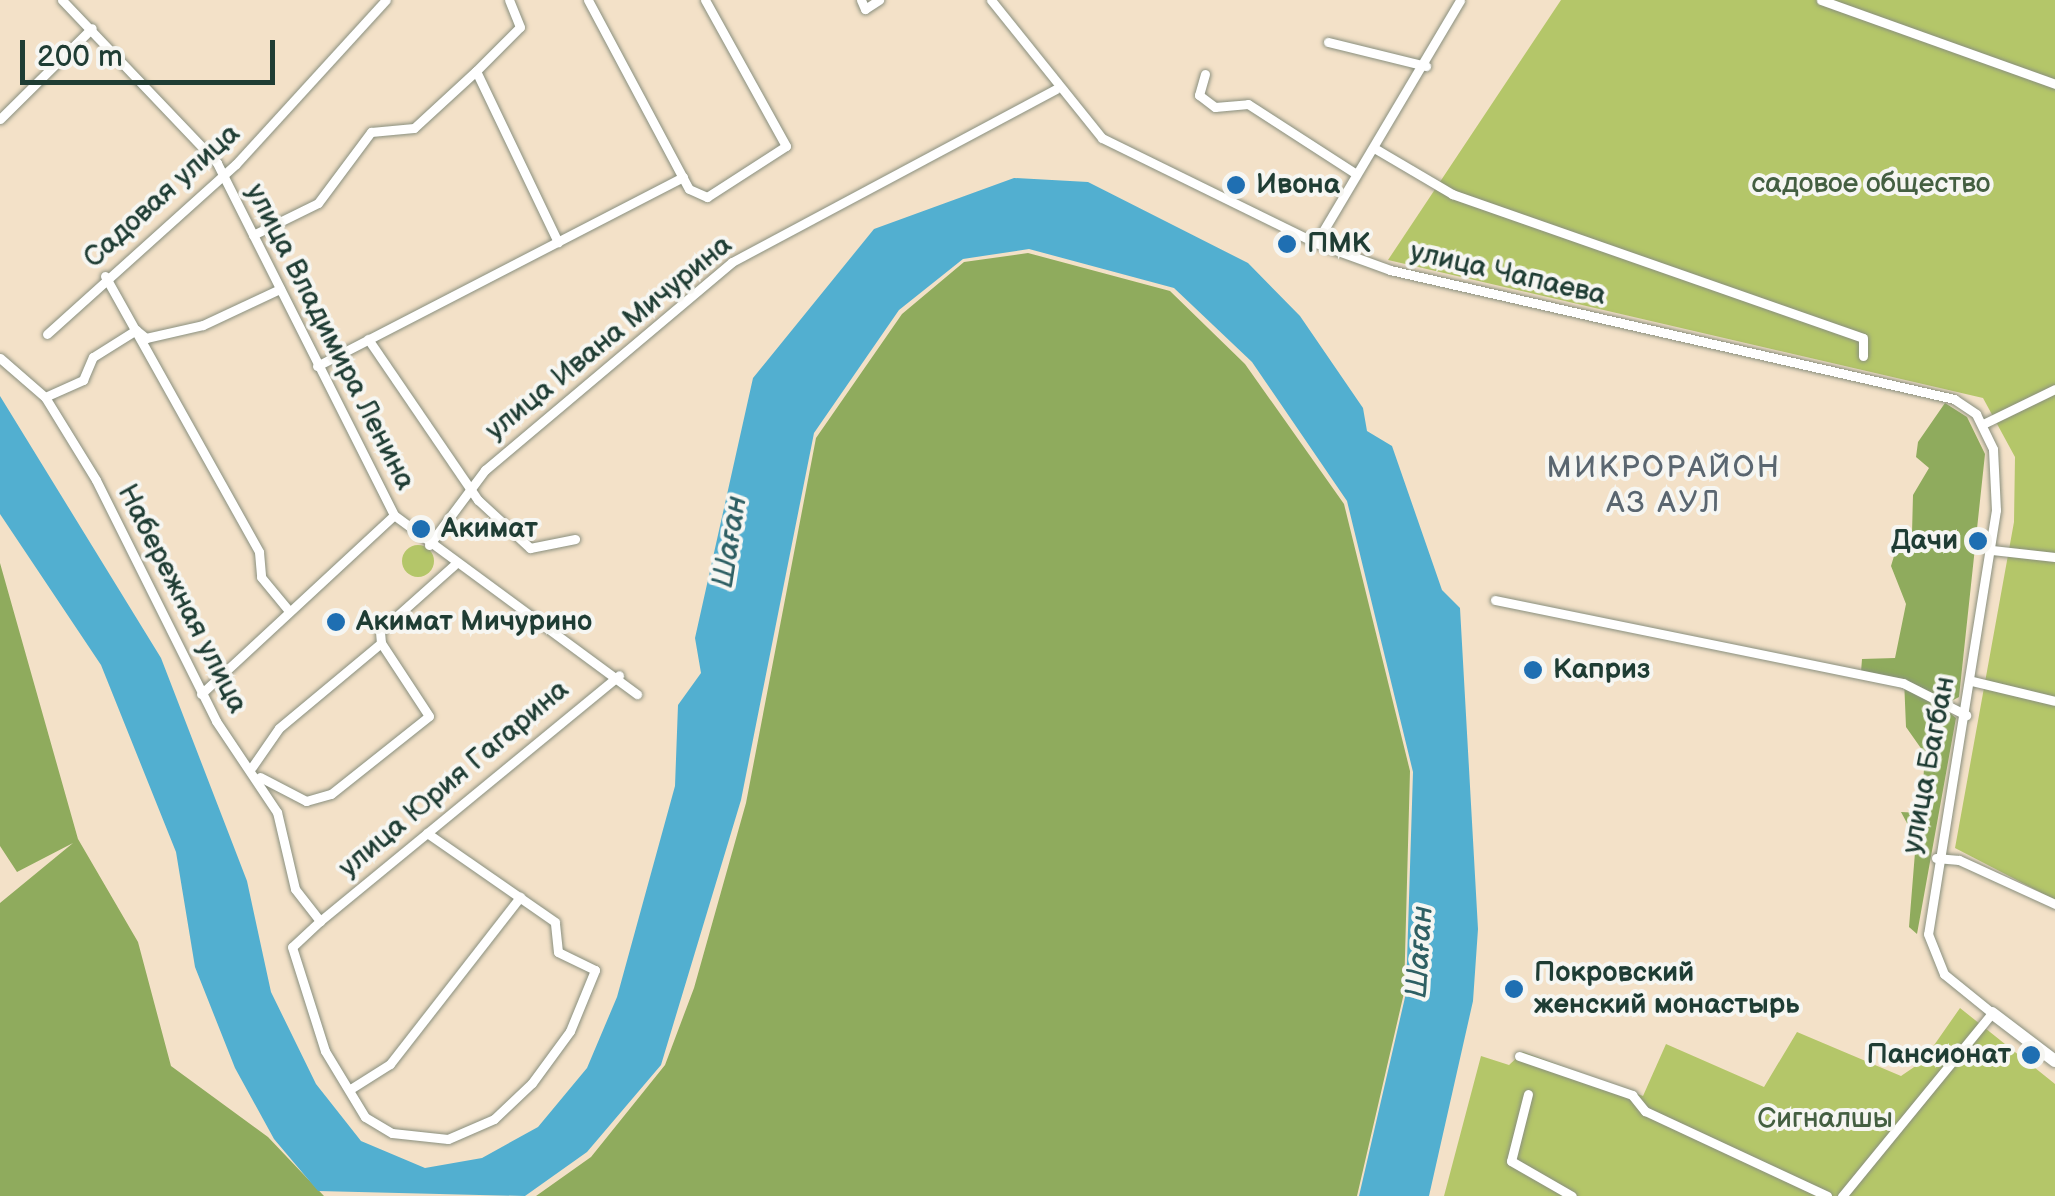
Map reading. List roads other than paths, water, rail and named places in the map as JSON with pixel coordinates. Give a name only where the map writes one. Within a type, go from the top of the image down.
[{"type":"street","name":"улица Владимира Ленина","points":[[62,0],[92,28],[223,174],[394,515],[454,565],[619,675],[637,694]]},
{"type":"street","name":"Садовая улица","points":[[46,334],[105,276],[223,174],[386,0]]},
{"type":"street","points":[[253,235],[318,203],[371,132],[414,128],[520,27],[509,0]]},
{"type":"street","points":[[588,0],[689,189],[706,198],[786,146],[705,0]]},
{"type":"street","points":[[860,0],[865,9],[879,0]]},
{"type":"street","name":"улица Чапаева","points":[[991,0],[1056,89],[1102,138],[1316,243],[1390,270],[1954,399],[1983,424]]},
{"type":"street","points":[[1316,243],[1426,66],[1460,0]]},
{"type":"street","points":[[1821,0],[2055,84]]},
{"type":"street","points":[[0,119],[92,28]]},
{"type":"street","points":[[1328,42],[1426,66]]},
{"type":"street","points":[[476,71],[558,242]]},
{"type":"street","points":[[1205,74],[1199,96],[1215,106],[1248,104],[1356,174]]},
{"type":"street","name":"улица Ивана Мичурина","points":[[430,545],[471,488],[732,262],[1005,108],[1056,89]]},
{"type":"street","points":[[1374,148],[1452,194],[1864,338],[1863,356]]},
{"type":"street","points":[[318,366],[682,177]]},
{"type":"street","points":[[105,276],[259,552],[260,577],[288,611]]},
{"type":"street","points":[[136,330],[146,338],[203,325],[280,290]]},
{"type":"street","points":[[45,397],[84,380],[93,357],[136,330]]},
{"type":"street","points":[[368,339],[471,488],[530,548],[575,539]]},
{"type":"street","name":"Набережная улица","points":[[0,358],[45,397],[202,694],[255,772],[290,846],[296,889],[320,920]]},
{"type":"street","points":[[1983,424],[2055,389]]},
{"type":"street","name":"улица Багбан","points":[[1983,424],[1996,478],[1992,550],[1966,716],[1936,858],[1933,958],[1992,1014],[2055,1062]]},
{"type":"street","points":[[202,694],[394,515]]},
{"type":"street","points":[[1992,550],[2055,557]]},
{"type":"street","points":[[381,643],[280,728],[255,772],[306,801],[331,794],[429,716],[381,643],[380,631],[454,565]]},
{"type":"street","points":[[1495,600],[1903,683],[1966,716]]},
{"type":"street","name":"улица Юрия Гагарина","points":[[320,920],[619,675]]},
{"type":"street","points":[[1972,680],[2055,701]]},
{"type":"street","points":[[320,920],[292,947],[309,1022],[352,1088],[365,1116],[392,1133],[448,1138],[481,1125],[532,1083],[570,1030],[595,970],[558,952],[556,922],[427,833]]},
{"type":"street","points":[[1936,858],[1959,860],[2055,904]]},
{"type":"street","points":[[352,1088],[390,1064],[520,897]]},
{"type":"street","points":[[1842,1196],[1992,1014]]},
{"type":"street","points":[[1519,1056],[1632,1096],[1646,1111],[1827,1196]]},
{"type":"street","points":[[1528,1094],[1511,1162],[1572,1196]]},
{"type":"water","name":"Шаған","points":[[1014,178],[1088,182],[1248,263],[1300,316],[1363,408],[1367,431],[1392,446],[1442,590],[1460,608],[1478,929],[1473,1001],[1429,1196],[1359,1196],[1406,993],[1413,772],[1347,501],[1252,362],[1174,288],[1029,249],[963,259],[899,310],[814,433],[741,800],[661,1065],[587,1152],[525,1196],[318,1191],[274,1139],[235,1068],[195,967],[176,852],[101,665],[0,514],[0,396],[161,658],[247,881],[271,992],[316,1084],[361,1141],[425,1168],[482,1158],[538,1127],[587,1068],[617,997],[675,786],[678,705],[701,673],[695,638],[753,378],[874,229]]},
{"type":"place","name":"Ивона","points":[[1236,185]]},
{"type":"place","name":"ПМК","points":[[1287,244]]},
{"type":"place","name":"Акимат","points":[[421,529]]},
{"type":"place","name":"Дачи","points":[[1978,541]]},
{"type":"place","name":"Акимат Мичурино","points":[[336,622]]},
{"type":"place","name":"Каприз","points":[[1533,670]]},
{"type":"place","name":"Покровский женский монастырь","points":[[1514,989]]},
{"type":"place","name":"Пансионат","points":[[2031,1055]]},
{"type":"district","name":"МИКРОРАЙОН АЗ АУЛ","points":[[1664,485]]},
{"type":"park label","name":"садовое общество","points":[[1871,184]]},
{"type":"park label","name":"Сигналшы","points":[[1825,1119]]}]
